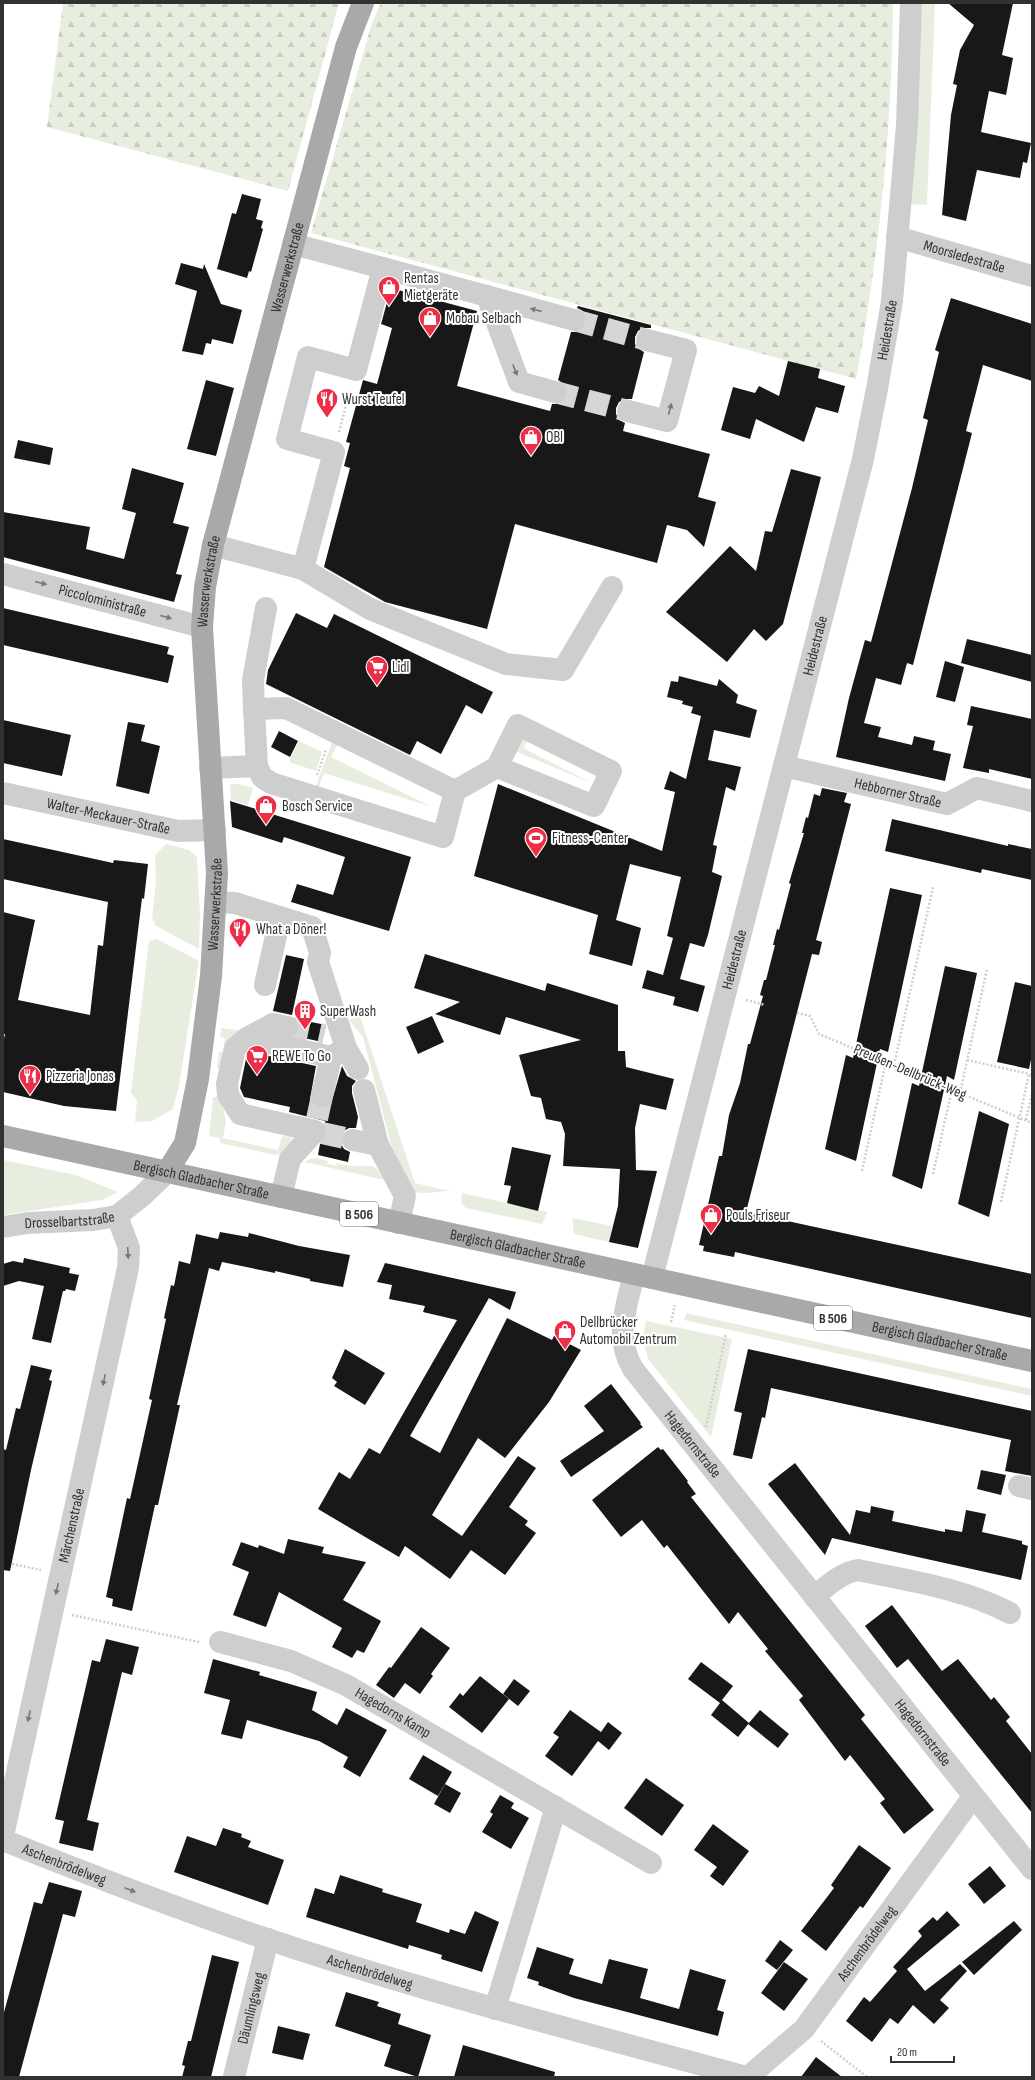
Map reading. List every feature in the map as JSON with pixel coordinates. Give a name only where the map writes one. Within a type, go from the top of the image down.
[{"type":"main road","name":"Wasserwerkstraße","points":[[167,1172],[185,1143],[198,1079],[211,976],[216,902],[217,873],[215,830],[202,627],[204,587],[213,545],[346,47],[363,3]]},
{"type":"main road","name":"Bergisch Gladbacher Straße","points":[[3,1136],[1032,1361]]},
{"type":"street","name":"Heidestraße","points":[[643,1276],[784,766],[863,459],[892,301],[907,125],[911,3]]},
{"type":"street","name":"Moorsledestraße","points":[[898,237],[1032,276]]},
{"type":"street","points":[[293,244],[574,320]]},
{"type":"street","points":[[303,569],[334,452],[287,439],[294,409],[308,357],[356,370],[383,268]]},
{"type":"street","points":[[487,296],[520,382],[555,392]]},
{"type":"street","points":[[628,411],[667,422],[686,350],[647,340]]},
{"type":"street","points":[[213,545],[303,569],[370,609],[506,664],[563,670],[612,586]]},
{"type":"street","name":"Piccoloministraße","points":[[3,574],[202,627]]},
{"type":"street","points":[[266,608],[252,680],[257,766],[262,777],[271,783],[443,837],[456,791],[497,767],[518,725],[611,771],[594,806],[497,767]]},
{"type":"street","points":[[254,709],[286,708],[456,791]]},
{"type":"street","points":[[210,768],[257,766]]},
{"type":"street","name":"Hebborner Straße","points":[[784,766],[947,804],[977,788],[1032,801]]},
{"type":"street","name":"Walter-Meckauer-Straße","points":[[3,793],[178,831],[215,830]]},
{"type":"street","points":[[216,902],[235,904],[312,927],[320,953],[318,962],[336,1045],[322,1096]]},
{"type":"street","points":[[265,985],[280,918]]},
{"type":"street","points":[[282,1197],[290,1159],[318,1128],[240,1114],[228,1095],[227,1084],[235,1048],[247,1038],[273,1024],[287,1027]]},
{"type":"street","points":[[247,1038],[336,1045],[358,1069]]},
{"type":"street","points":[[198,1079],[227,1084]]},
{"type":"street","points":[[364,1090],[378,1145],[405,1196],[399,1223]]},
{"type":"street","points":[[353,1140],[378,1145]]},
{"type":"street","name":"Drosselbartstraße","points":[[3,1227],[28,1223],[94,1220],[117,1216],[142,1196],[167,1172]]},
{"type":"street","name":"Märchenstraße","points":[[3,1836],[128,1268],[129,1248],[117,1216]]},
{"type":"street","name":"Hagedornstraße","points":[[643,1276],[622,1326],[622,1340],[625,1356],[633,1370],[1032,1869]]},
{"type":"street","points":[[814,1596],[848,1571],[858,1570],[960,1592],[986,1601],[1010,1613]]},
{"type":"street","name":"Hagedorns Kamp","points":[[220,1642],[291,1661],[346,1684],[651,1863]]},
{"type":"street","name":"Aschenbrödelweg","points":[[3,1840],[134,1892],[268,1939],[495,2009],[747,2077],[804,2029],[973,1797]]},
{"type":"street","points":[[495,2009],[556,1807]]},
{"type":"street","name":"Däumlingsweg","points":[[234,2077],[268,1939]]},
{"type":"path","points":[[334,452],[356,370]]},
{"type":"path","points":[[311,796],[324,754],[335,732]]},
{"type":"path","points":[[894,1065],[933,887]]},
{"type":"path","points":[[960,1093],[987,969]]},
{"type":"path","name":"Preußen-Dellbrück-Weg","points":[[797,1013],[810,1016],[819,1034],[1032,1123]]},
{"type":"path","points":[[967,1060],[1030,1074],[1019,1117],[1001,1202]]},
{"type":"path","points":[[862,1171],[886,1062]]},
{"type":"path","points":[[933,1174],[952,1089]]},
{"type":"path","points":[[1026,1120],[1032,1093]]},
{"type":"path","points":[[705,1431],[726,1334]]},
{"type":"path","points":[[12,1564],[38,1570]]},
{"type":"path","points":[[52,1611],[207,1644],[220,1642]]},
{"type":"path","points":[[804,2029],[868,2077]]},
{"type":"green space","points":[[63,3],[339,3],[288,191],[47,127]]},
{"type":"green space","points":[[381,3],[893,3],[890,98],[883,192],[878,239],[856,379],[311,233],[372,23]]},
{"type":"green space","points":[[918,3],[935,3],[927,205],[910,204]]},
{"type":"green space","points":[[524,739],[527,741],[523,748],[594,784],[517,752]]},
{"type":"green space","points":[[299,741],[322,752],[316,771],[289,762]]},
{"type":"green space","points":[[332,742],[338,744],[331,757],[432,807],[324,773],[319,787],[316,786]]},
{"type":"green space","points":[[230,784],[238,784],[253,788],[248,805],[231,800]]},
{"type":"green space","points":[[166,844],[189,850],[197,857],[200,913],[199,949],[156,926],[152,918],[156,882],[155,855]]},
{"type":"green space","points":[[157,939],[199,961],[179,1086],[173,1109],[152,1121],[135,1122],[137,1100],[131,1093],[149,941]]},
{"type":"green space","points":[[360,1016],[415,1183],[450,1191],[428,1193],[415,1192],[392,1148],[363,1037],[349,1020]]},
{"type":"green space","points":[[221,1028],[242,1031],[220,1069],[217,1068],[219,1052],[223,1052],[225,1038],[220,1037]]},
{"type":"green space","points":[[218,1096],[221,1099],[226,1121],[223,1138],[278,1150],[282,1136],[290,1137],[293,1141],[283,1153],[275,1155],[220,1143],[220,1138],[209,1136],[213,1098]]},
{"type":"green space","points":[[316,1158],[328,1161],[327,1164],[336,1166],[337,1163],[351,1166],[371,1166],[377,1170],[384,1180],[305,1162]]},
{"type":"green space","points":[[3,1160],[76,1175],[118,1192],[102,1200],[3,1215]]},
{"type":"green space","points":[[462,1193],[547,1212],[542,1224],[466,1208],[461,1203]]},
{"type":"green space","points":[[572,1218],[612,1226],[609,1242],[574,1234]]},
{"type":"green space","points":[[686,1313],[1032,1389],[1032,1396],[684,1320]]},
{"type":"green space","points":[[646,1321],[732,1339],[711,1437],[648,1359],[643,1338]]},
{"type":"building","points":[[948,3],[1013,3],[1002,55],[1013,58],[1006,95],[989,91],[981,132],[1031,143],[1027,163],[1023,162],[1020,178],[977,170],[966,221],[942,215],[951,115],[957,85],[953,84],[960,50],[974,25]]},
{"type":"building","points":[[242,194],[261,199],[256,219],[263,221],[261,228],[263,229],[251,272],[249,271],[247,278],[217,269],[232,213],[236,214]]},
{"type":"building","points":[[181,263],[203,269],[204,264],[221,304],[242,310],[233,344],[212,339],[211,344],[206,343],[203,355],[182,351],[197,291],[175,284]]},
{"type":"building","name":"OBI","points":[[391,288],[477,311],[457,386],[550,411],[552,404],[558,404],[563,401],[567,395],[567,389],[564,384],[558,380],[571,332],[577,332],[582,329],[586,323],[586,316],[583,311],[577,308],[578,306],[651,325],[651,328],[644,328],[638,331],[635,337],[635,344],[644,352],[632,399],[625,399],[619,402],[616,408],[616,414],[619,420],[625,423],[623,431],[710,454],[698,497],[716,502],[704,547],[687,530],[667,525],[657,563],[515,524],[487,629],[385,602],[324,567],[350,468],[344,466],[350,443],[346,442],[363,380],[377,384],[392,328],[381,324]]},
{"type":"building","points":[[951,298],[1032,324],[1032,381],[983,365],[966,431],[972,433],[913,665],[907,663],[901,685],[876,678],[864,723],[881,727],[878,737],[912,745],[914,736],[935,741],[933,750],[951,754],[945,781],[836,757],[849,698],[865,640],[871,642],[912,488],[928,420],[923,418],[939,352],[935,350]]},
{"type":"building","points":[[788,361],[820,369],[818,378],[845,386],[838,413],[816,407],[804,442],[756,419],[750,439],[721,430],[733,387],[755,393],[759,386],[779,396]]},
{"type":"building","points":[[206,380],[234,388],[216,456],[187,449]]},
{"type":"building","points":[[18,440],[53,448],[50,465],[14,458]]},
{"type":"building","points":[[132,468],[184,483],[173,523],[189,527],[176,574],[182,575],[174,602],[3,557],[3,512],[90,527],[86,549],[124,559],[136,513],[122,509]]},
{"type":"building","points":[[791,469],[821,477],[783,624],[766,641],[754,629],[727,662],[666,612],[730,546],[756,571],[765,531],[772,532]]},
{"type":"building","points":[[3,608],[169,647],[167,654],[174,656],[168,683],[3,645]]},
{"type":"building","name":"Lidl","points":[[296,613],[327,628],[334,614],[493,692],[482,714],[466,705],[441,754],[417,741],[410,755],[266,684],[268,670]]},
{"type":"building","points":[[967,639],[1032,655],[1032,682],[961,663]]},
{"type":"building","points":[[945,661],[964,667],[955,702],[936,697]]},
{"type":"building","points":[[679,676],[717,686],[719,679],[738,695],[736,703],[757,710],[750,738],[714,730],[708,760],[741,767],[735,791],[726,787],[713,845],[717,846],[712,872],[722,876],[708,935],[704,947],[690,943],[680,979],[705,986],[698,1012],[673,1005],[675,997],[642,988],[647,970],[663,975],[673,938],[667,936],[681,877],[630,864],[616,920],[641,928],[632,966],[589,954],[598,915],[474,876],[498,784],[662,851],[675,792],[664,789],[670,771],[686,779],[701,716],[691,713],[693,707],[682,704],[683,701],[667,697],[671,681],[678,682]]},
{"type":"building","points":[[971,706],[1032,719],[1032,779],[989,769],[989,773],[963,768],[973,726],[967,725]]},
{"type":"building","points":[[3,720],[71,735],[62,776],[3,763]]},
{"type":"building","points":[[128,722],[145,725],[141,741],[160,746],[149,794],[116,786]]},
{"type":"building","points":[[279,731],[298,741],[290,757],[271,747]]},
{"type":"building","points":[[822,788],[847,793],[844,802],[851,804],[816,940],[822,942],[819,955],[812,954],[746,1212],[1032,1274],[1032,1318],[735,1252],[734,1257],[703,1251],[704,1246],[699,1245],[719,1156],[722,1156],[729,1115],[740,1083],[748,1044],[750,1044],[763,996],[760,995],[764,980],[766,980],[775,945],[773,945],[777,929],[779,930],[791,884],[789,883],[804,833],[802,833],[806,817],[808,818],[814,794],[820,796]]},
{"type":"building","points":[[230,801],[411,857],[389,931],[291,902],[297,884],[333,895],[345,857],[284,837],[282,843],[232,827]]},
{"type":"building","points":[[892,819],[1008,846],[1008,844],[1032,849],[1032,880],[982,869],[981,873],[885,851]]},
{"type":"building","points":[[3,839],[113,863],[114,860],[148,864],[144,899],[142,898],[116,1111],[64,1106],[3,1092],[3,1043],[5,1034],[3,1034],[3,912],[35,920],[18,1000],[90,1015],[98,945],[103,946],[108,902],[3,879]]},
{"type":"building","points":[[890,888],[922,895],[888,1052],[880,1049],[856,1161],[825,1149],[846,1055],[853,1058]]},
{"type":"building","points":[[425,954],[545,991],[547,983],[618,1005],[618,1051],[625,1051],[626,1067],[674,1079],[666,1110],[640,1104],[635,1128],[636,1170],[657,1171],[638,1248],[609,1242],[618,1206],[620,1169],[563,1166],[565,1134],[561,1122],[546,1119],[541,1098],[531,1096],[519,1055],[581,1040],[506,1017],[500,1035],[435,1014],[460,1002],[414,988]]},
{"type":"building","points":[[286,955],[304,959],[292,1015],[273,1011]]},
{"type":"building","points":[[945,966],[977,973],[954,1080],[947,1076],[922,1189],[892,1176],[912,1083],[919,1086]]},
{"type":"building","points":[[1015,982],[1032,986],[1032,1055],[1029,1069],[997,1062]]},
{"type":"building","points":[[432,1016],[444,1042],[418,1054],[406,1027]]},
{"type":"building","name":"SuperWash","points":[[296,1019],[326,1025],[322,1042],[295,1036],[299,1029]]},
{"type":"building","points":[[250,1052],[316,1066],[310,1099],[313,1105],[319,1108],[325,1108],[331,1104],[342,1066],[347,1076],[356,1081],[352,1086],[352,1093],[358,1117],[356,1128],[349,1128],[344,1131],[341,1138],[341,1144],[344,1149],[350,1152],[348,1162],[318,1155],[320,1144],[327,1134],[325,1121],[289,1112],[290,1107],[244,1097],[240,1088],[247,1054]]},
{"type":"building","points":[[979,1111],[1009,1124],[989,1217],[958,1204]]},
{"type":"building","points":[[512,1147],[551,1155],[538,1211],[507,1203],[511,1186],[504,1185]]},
{"type":"building","points":[[220,1232],[248,1237],[249,1233],[299,1246],[350,1255],[343,1287],[310,1281],[310,1279],[275,1271],[275,1273],[222,1262],[219,1271],[209,1268],[177,1405],[180,1405],[158,1505],[155,1505],[132,1611],[112,1606],[113,1599],[106,1597],[127,1498],[130,1499],[152,1400],[149,1399],[166,1319],[164,1318],[171,1285],[174,1286],[179,1261],[190,1264],[196,1234],[218,1239]]},
{"type":"building","points":[[24,1258],[70,1268],[69,1273],[79,1275],[75,1291],[66,1289],[63,1291],[51,1343],[32,1339],[44,1286],[19,1281],[3,1286],[3,1264],[13,1261],[23,1263]]},
{"type":"building","points":[[385,1263],[516,1292],[510,1310],[489,1298],[410,1436],[440,1453],[507,1318],[552,1340],[554,1336],[581,1350],[549,1402],[505,1458],[478,1438],[432,1515],[462,1536],[518,1456],[536,1468],[509,1507],[528,1521],[525,1525],[536,1533],[505,1575],[471,1550],[450,1579],[405,1546],[399,1557],[318,1509],[339,1472],[350,1479],[369,1448],[380,1454],[457,1320],[423,1312],[425,1306],[389,1299],[392,1285],[377,1282]]},
{"type":"building","points":[[345,1349],[385,1373],[365,1405],[334,1386],[337,1382],[332,1378]]},
{"type":"building","points":[[748,1349],[1032,1411],[1032,1476],[1005,1471],[1011,1440],[771,1388],[765,1418],[762,1417],[752,1459],[733,1455],[742,1413],[734,1411]]},
{"type":"building","points":[[31,1365],[52,1370],[49,1380],[52,1381],[31,1470],[10,1571],[3,1570],[3,1449],[6,1450],[16,1408],[20,1409]]},
{"type":"building","points":[[611,1384],[643,1427],[571,1477],[560,1461],[604,1431],[584,1406]]},
{"type":"building","points":[[658,1447],[661,1450],[663,1449],[688,1481],[687,1482],[696,1494],[691,1497],[865,1715],[861,1719],[934,1810],[904,1834],[880,1803],[885,1799],[850,1755],[845,1761],[799,1700],[803,1696],[765,1651],[768,1649],[738,1612],[729,1624],[667,1545],[664,1548],[642,1520],[621,1537],[592,1500]]},
{"type":"building","points":[[795,1463],[850,1535],[856,1510],[870,1513],[871,1506],[894,1511],[892,1521],[945,1532],[945,1529],[962,1532],[966,1510],[986,1514],[982,1532],[1022,1541],[1022,1544],[1028,1546],[1021,1580],[832,1538],[825,1555],[768,1484]]},
{"type":"building","points":[[981,1470],[1006,1475],[1001,1495],[977,1489]]},
{"type":"building","points":[[288,1539],[324,1547],[322,1553],[366,1562],[343,1600],[381,1621],[364,1653],[357,1650],[352,1658],[332,1647],[342,1628],[279,1592],[266,1627],[233,1615],[249,1572],[232,1565],[241,1542],[258,1548],[259,1545],[284,1554]]},
{"type":"building","points":[[892,1605],[942,1671],[958,1659],[991,1700],[994,1697],[1010,1717],[1006,1721],[1032,1754],[1032,1813],[908,1659],[897,1668],[865,1626]]},
{"type":"building","points":[[421,1627],[450,1648],[431,1674],[433,1676],[420,1694],[405,1683],[394,1698],[376,1685],[389,1667],[391,1668]]},
{"type":"building","points":[[106,1639],[139,1647],[132,1675],[122,1672],[87,1820],[99,1823],[93,1851],[59,1843],[64,1821],[55,1819],[92,1660],[100,1662]]},
{"type":"building","points":[[213,1659],[260,1672],[259,1675],[317,1692],[312,1710],[337,1725],[346,1708],[387,1730],[360,1777],[343,1767],[348,1757],[319,1741],[247,1720],[242,1739],[221,1734],[230,1700],[204,1693]]},
{"type":"building","points":[[701,1662],[733,1686],[722,1700],[749,1723],[738,1737],[711,1715],[720,1703],[688,1679]]},
{"type":"building","points":[[480,1676],[509,1699],[482,1733],[449,1707],[460,1693],[463,1696]]},
{"type":"building","points":[[514,1679],[530,1691],[518,1706],[503,1694]]},
{"type":"building","points":[[570,1710],[601,1732],[608,1722],[622,1733],[609,1750],[598,1741],[572,1776],[545,1756],[559,1737],[553,1733]]},
{"type":"building","points":[[760,1710],[789,1734],[778,1748],[748,1724]]},
{"type":"building","points":[[423,1755],[452,1772],[438,1796],[409,1779]]},
{"type":"building","points":[[646,1778],[684,1805],[662,1836],[624,1808]]},
{"type":"building","points":[[445,1784],[461,1793],[450,1813],[434,1804]]},
{"type":"building","points":[[500,1795],[514,1803],[511,1808],[529,1818],[511,1849],[482,1832],[493,1814],[490,1812]]},
{"type":"building","points":[[713,1824],[749,1851],[723,1886],[710,1876],[717,1867],[694,1850]]},
{"type":"building","points":[[223,1828],[242,1834],[241,1837],[251,1841],[248,1847],[284,1860],[268,1905],[174,1872],[187,1836],[216,1846]]},
{"type":"building","points":[[859,1845],[891,1868],[863,1908],[860,1906],[826,1951],[801,1931],[834,1888],[831,1885]]},
{"type":"building","points":[[990,1866],[1006,1886],[984,1904],[968,1884]]},
{"type":"building","points":[[340,1875],[383,1889],[382,1892],[422,1904],[416,1922],[449,1933],[450,1929],[465,1934],[475,1911],[499,1922],[482,1972],[441,1959],[442,1955],[409,1945],[408,1949],[306,1917],[315,1888],[334,1894]]},
{"type":"building","points":[[49,1882],[82,1891],[75,1917],[63,1914],[19,2077],[3,2077],[3,2016],[34,1902],[42,1904]]},
{"type":"building","points":[[947,1911],[960,1925],[907,1969],[925,1991],[960,1964],[967,1971],[940,2000],[949,2008],[934,2024],[913,2005],[898,2024],[890,2018],[872,2042],[846,2021],[864,1997],[870,2002],[897,1971],[893,1967],[922,1936],[918,1931],[933,1917],[937,1921]]},
{"type":"building","points":[[1014,1921],[1022,1930],[974,1975],[962,1962]]},
{"type":"building","points":[[780,1940],[793,1950],[777,1970],[765,1961]]},
{"type":"building","points":[[537,1947],[574,1959],[569,1974],[602,1984],[609,1959],[648,1969],[640,1998],[679,2009],[690,1969],[726,1980],[717,2010],[724,2012],[718,2036],[574,1998],[538,1985],[539,1982],[527,1978]]},
{"type":"building","points":[[212,1955],[239,1962],[211,2077],[182,2077],[185,2066],[182,2065],[188,2041],[191,2041]]},
{"type":"building","points":[[784,1962],[808,1979],[784,2011],[761,1993]]},
{"type":"building","points":[[346,1992],[379,2002],[377,2006],[401,2014],[398,2024],[431,2035],[418,2077],[384,2066],[391,2045],[335,2026]]},
{"type":"building","points":[[278,2026],[310,2034],[303,2060],[272,2053]]},
{"type":"building","points":[[463,2045],[555,2072],[554,2077],[454,2077]]},
{"type":"building","points":[[816,2057],[842,2077],[801,2077]]},
{"type":"tunnel","points":[[574,320],[647,340]]},
{"type":"tunnel","points":[[555,392],[628,411]]},
{"type":"tunnel","points":[[287,1027],[324,1035]]},
{"type":"tunnel","points":[[317,1119],[322,1096]]},
{"type":"tunnel","points":[[322,1133],[353,1140]]},
{"type":"place","name":"Rentas Mietgeräte","points":[[389,306]]},
{"type":"place","name":"Mobau Selbach","points":[[430,338]]},
{"type":"place","name":"Wurst Teufel","points":[[327,418]]},
{"type":"place","name":"OBI","points":[[531,456]]},
{"type":"place","name":"Lidl","points":[[377,686]]},
{"type":"place","name":"Bosch Service","points":[[266,826]]},
{"type":"place","name":"Fitness-Center","points":[[536,858]]},
{"type":"place","name":"What a Döner!","points":[[240,948]]},
{"type":"place","name":"SuperWash","points":[[305,1030]]},
{"type":"place","name":"REWE To Go","points":[[257,1076]]},
{"type":"place","name":"Pizzeria Jonas","points":[[30,1096]]},
{"type":"place","name":"Pouls Friseur","points":[[711,1234]]},
{"type":"place","name":"Dellbrücker Automobil Zentrum","points":[[565,1350]]}]
